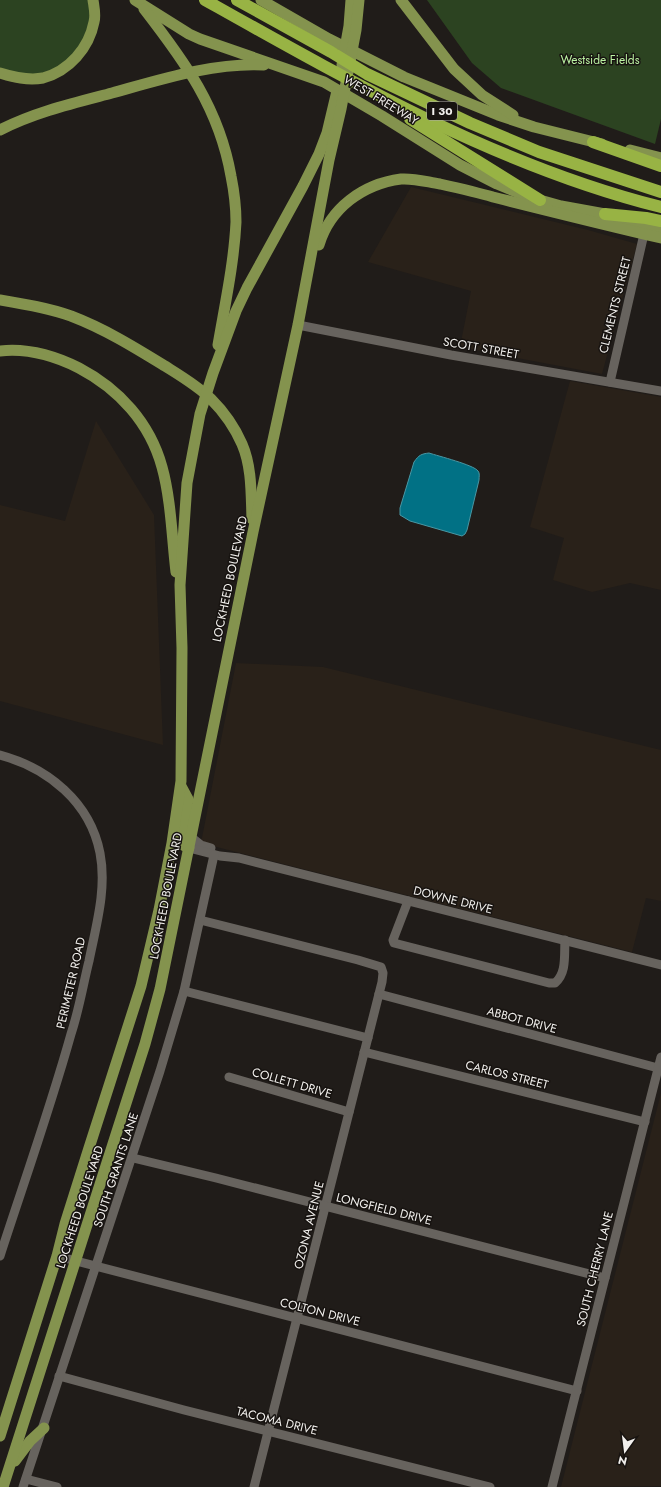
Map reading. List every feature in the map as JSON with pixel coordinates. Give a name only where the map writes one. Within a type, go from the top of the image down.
[{"type":"highway","name":"WEST FREEWAY","points":[[205,0],[316,62],[394,103],[470,140],[584,185],[661,207]]},
{"type":"highway","name":"WEST FREEWAY","points":[[237,0],[331,52],[367,74],[470,123],[539,152],[661,192]]},
{"type":"highway","points":[[394,103],[403,115],[540,200]]},
{"type":"highway","points":[[593,142],[661,166]]},
{"type":"highway","points":[[605,214],[661,221]]},
{"type":"main road","points":[[0,73],[18,78],[42,78],[57,73],[68,66],[78,56],[89,40],[95,20],[93,0]]},
{"type":"main road","points":[[262,0],[329,39],[376,63],[439,91],[534,128],[661,158]]},
{"type":"main road","points":[[351,0],[353,28]]},
{"type":"main road","points":[[303,297],[359,0]]},
{"type":"main road","points":[[401,0],[454,69],[472,86],[494,103],[534,128]]},
{"type":"main road","points":[[138,2],[180,57],[203,94],[213,113],[229,164],[235,201],[236,221],[232,265],[213,373]]},
{"type":"main road","name":"WEST FREEWAY","points":[[138,2],[189,34],[324,82],[479,175],[529,197],[561,206],[605,214],[661,230]]},
{"type":"main road","points":[[0,130],[25,118],[166,78],[245,64],[278,66]]},
{"type":"main road","points":[[213,373],[236,311],[319,154],[338,107]]},
{"type":"main road","points":[[303,297],[321,238],[331,219],[342,205],[375,185],[402,179],[421,180],[467,190],[661,238]]},
{"type":"main road","name":"LOCKHEED BOULEVARD","points":[[3,1487],[145,1044],[158,996],[253,532],[303,297]]},
{"type":"main road","points":[[0,300],[42,307],[71,316],[110,333],[182,377],[212,399],[230,421],[242,443],[246,455],[249,468],[253,532]]},
{"type":"main road","points":[[0,351],[46,355],[63,360],[87,372],[108,386],[134,411],[145,427],[154,445],[162,467],[166,485],[176,575],[180,585]]},
{"type":"main road","name":"LOCKHEED BOULEVARD","points":[[0,1436],[57,1256],[67,1217],[141,986],[159,910],[181,786],[182,648],[180,585],[187,483],[200,414],[213,373]]},
{"type":"main road","points":[[181,786],[188,799],[181,841],[183,845],[189,848]]},
{"type":"main road","points":[[7,1475],[30,1441],[44,1428]]},
{"type":"street","name":"CLEMENTS STREET","points":[[610,382],[644,234]]},
{"type":"street","name":"SCOTT STREET","points":[[298,325],[451,355],[661,391]]},
{"type":"street","name":"PERIMETER ROAD","points":[[0,755],[27,764],[45,774],[65,789],[87,819],[95,836],[100,853],[102,872],[100,902],[72,1034],[0,1256]]},
{"type":"street","name":"DOWNE DRIVE","points":[[191,837],[201,845],[239,858]]},
{"type":"street","name":"DOWNE DRIVE","points":[[189,848],[239,858],[661,965]]},
{"type":"street","name":"SOUTH GRANTS LANE","points":[[25,1483],[44,1428],[59,1376],[133,1158],[160,1071],[184,991],[214,854]]},
{"type":"street","points":[[408,901],[393,940],[394,943],[552,983],[560,979],[563,970],[565,940]]},
{"type":"street","name":"OZONA AVENUE","points":[[200,920],[358,960],[382,968],[382,982],[254,1487]]},
{"type":"street","points":[[184,991],[368,1038]]},
{"type":"street","name":"ABBOT DRIVE","points":[[379,994],[658,1068]]},
{"type":"street","name":"CARLOS STREET","points":[[364,1052],[645,1122]]},
{"type":"street","name":"SOUTH CHERRY LANE","points":[[552,1487],[661,1057]]},
{"type":"street","name":"COLLETT DRIVE","points":[[229,1077],[349,1112]]},
{"type":"street","name":"LONGFIELD DRIVE","points":[[133,1158],[605,1278]]},
{"type":"street","name":"COLTON DRIVE","points":[[57,1256],[577,1390]]},
{"type":"street","name":"TACOMA DRIVE","points":[[59,1376],[269,1432],[490,1487]]},
{"type":"street","points":[[25,1483],[57,1487]]},
{"type":"shaded area","points":[[411,187],[588,230],[637,244],[602,374],[460,347],[471,291],[368,262]]},
{"type":"shaded area","points":[[570,381],[661,397],[661,590],[630,583],[592,592],[553,580],[564,538],[530,527]]},
{"type":"shaded area","points":[[96,421],[154,515],[163,745],[0,701],[0,505],[65,521]]},
{"type":"shaded area","points":[[236,663],[323,667],[661,750],[661,901],[646,898],[632,952],[201,843]]},
{"type":"shaded area","points":[[661,1093],[661,1486],[561,1487]]},
{"type":"green space","points":[[0,0],[88,0],[90,11],[89,25],[84,43],[66,64],[41,75],[27,75],[0,69]]},
{"type":"green space","name":"Westside Fields","points":[[427,0],[661,0],[661,119],[655,144],[501,88],[472,63]]},
{"type":"water","points":[[429,453],[463,463],[479,472],[479,480],[467,530],[462,536],[410,521],[400,515],[400,508],[414,462],[420,455]]}]
